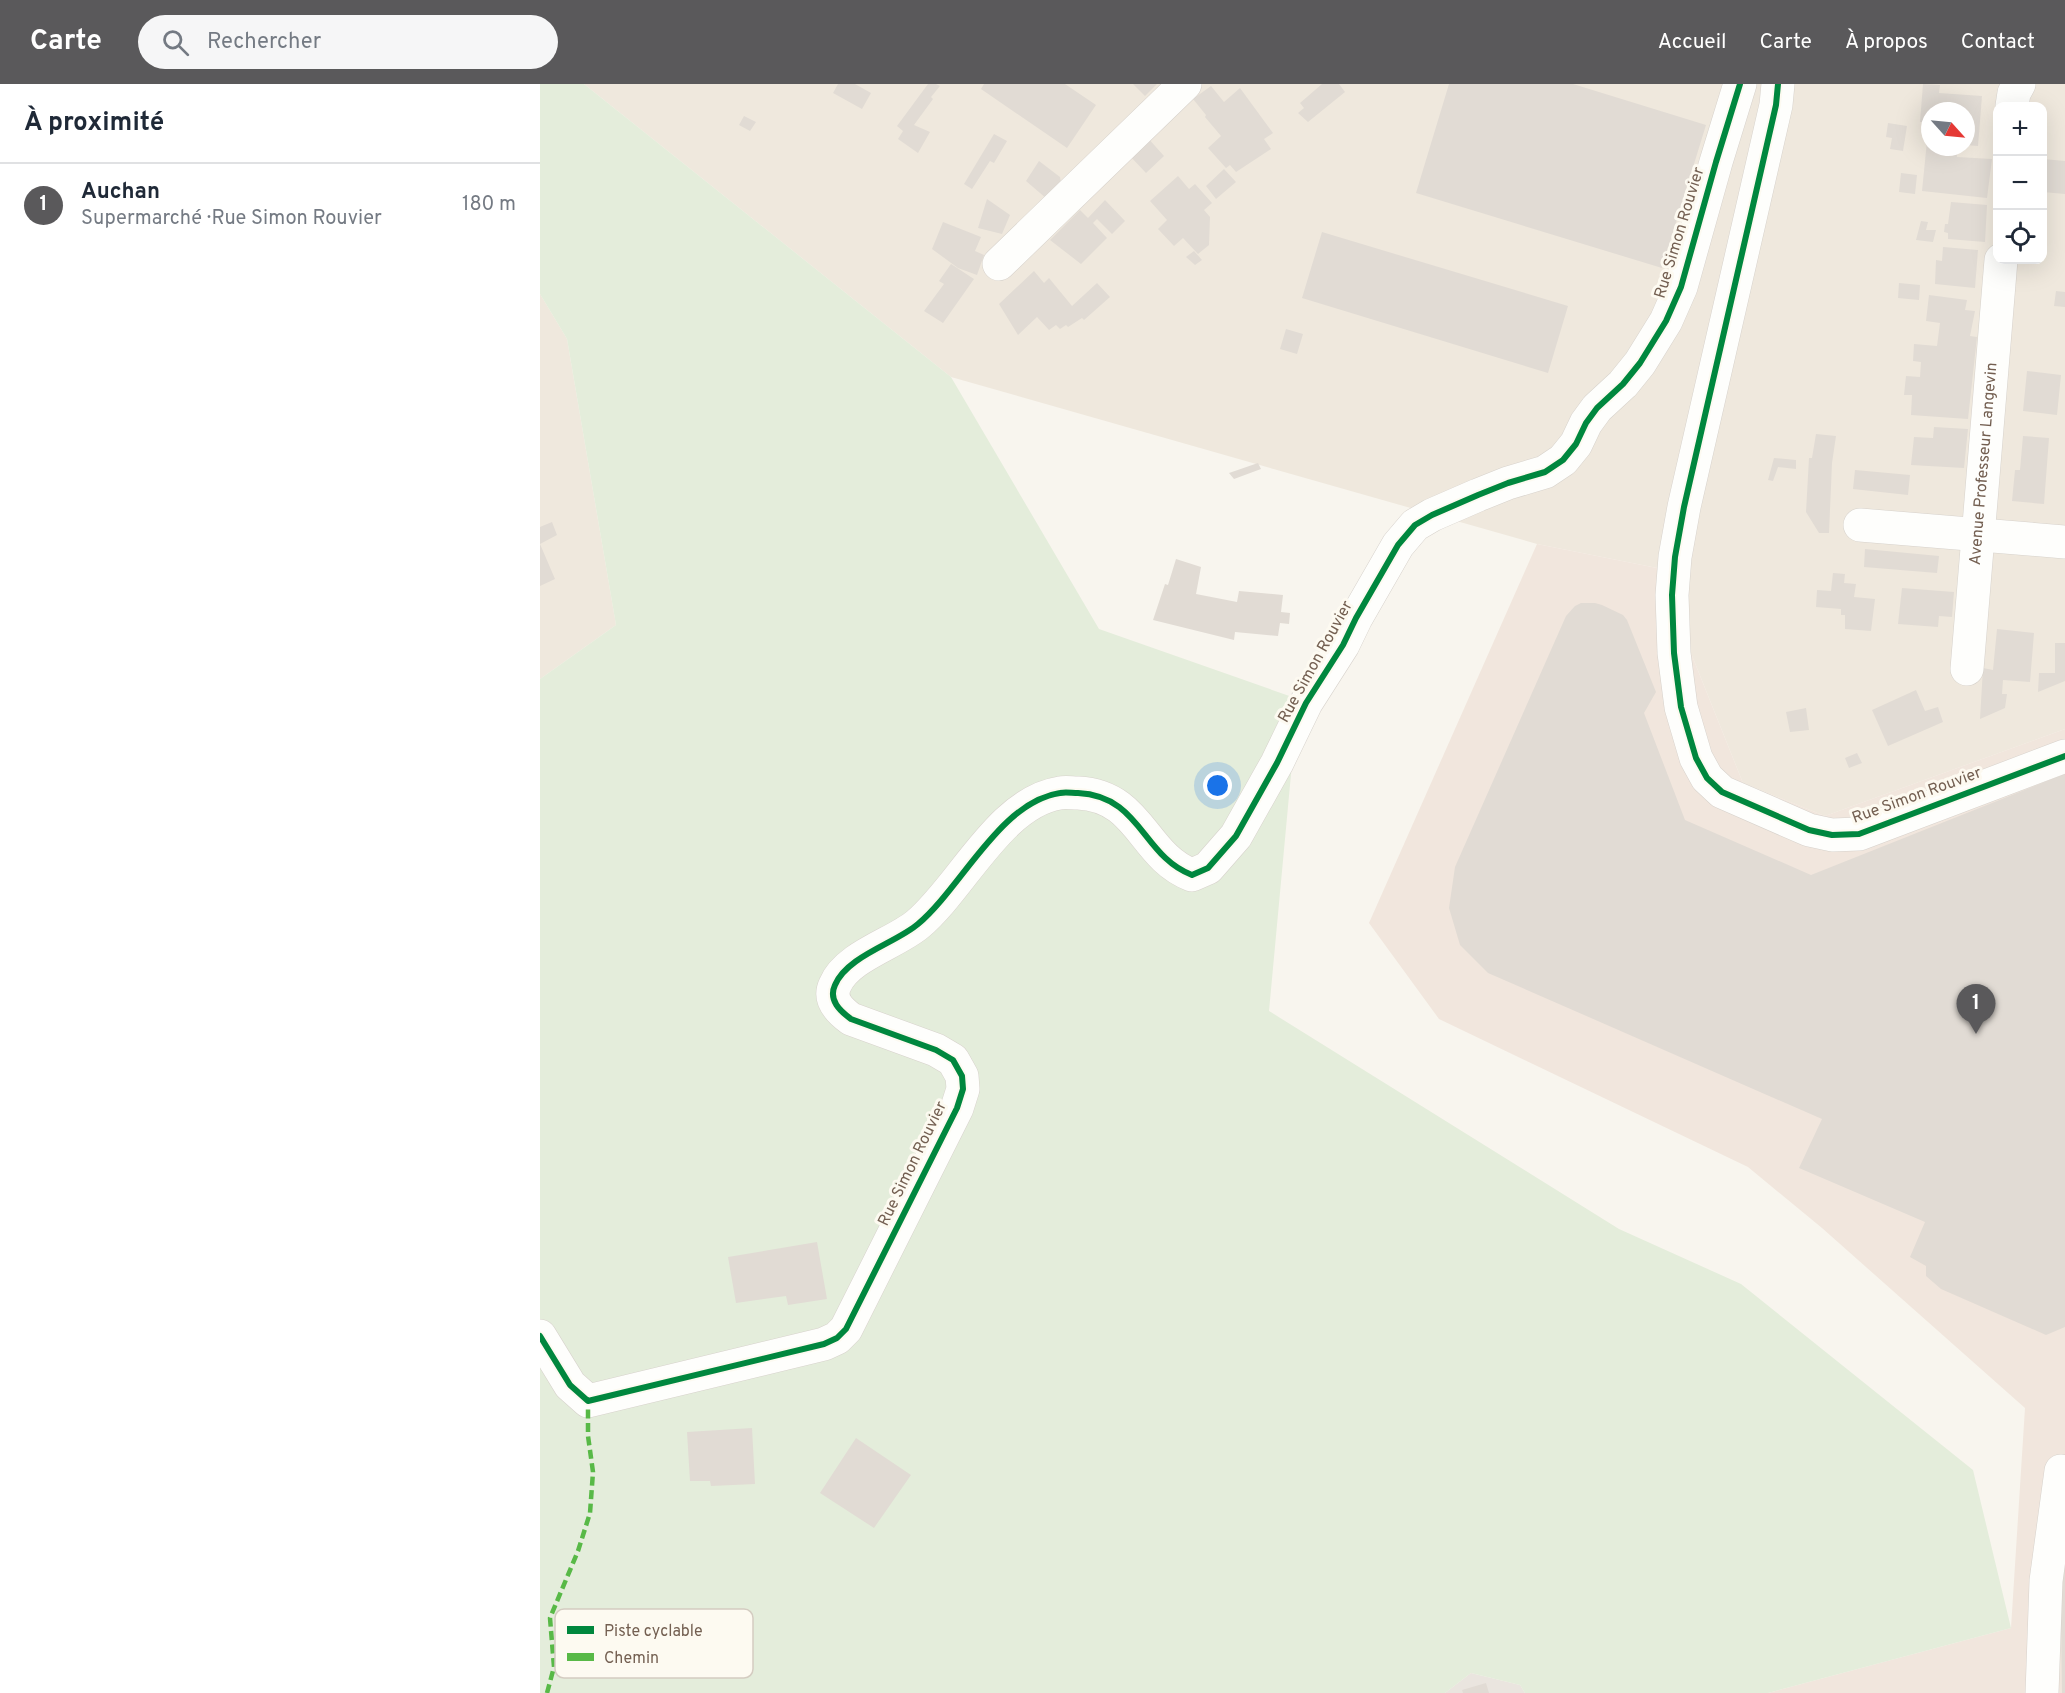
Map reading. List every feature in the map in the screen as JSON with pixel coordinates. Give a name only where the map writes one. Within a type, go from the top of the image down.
[{"type":"street","points":[[999,264],[1185,84]]},
{"type":"street","name":"Rue Simon Rouvier","points":[[540,1336],[570,1385],[588,1401],[824,1344],[837,1338],[846,1329],[957,1108],[963,1089],[962,1076],[953,1060],[936,1050],[851,1018],[841,1012],[833,998],[834,986],[845,972],[870,952],[918,924],[949,891],[998,830],[1036,800],[1060,793],[1090,794],[1112,801],[1130,815],[1164,858],[1178,870],[1192,875],[1208,868],[1236,836],[1277,763],[1306,703],[1342,645],[1398,545],[1415,525],[1478,495],[1545,472],[1563,460],[1576,444],[1586,423],[1597,408],[1623,384],[1640,363],[1666,321],[1681,287],[1740,84]]},
{"type":"street","name":"Rue Simon Rouvier","points":[[1778,84],[1776,105],[1684,507],[1675,557],[1672,594],[1674,652],[1681,707],[1696,758],[1707,778],[1722,792],[1809,830],[1832,835],[1859,834],[2065,756]]},
{"type":"street","name":"Avenue Professeur Langevin","points":[[1967,669],[2001,264]]},
{"type":"street","points":[[1860,525],[2065,542]]},
{"type":"street","points":[[2042,1693],[2046,1581],[2061,1471]]},
{"type":"shaded area","points":[[584,84],[2065,84],[2065,729],[1825,816],[1743,783],[1657,568],[1537,544],[951,377]]},
{"type":"shaded area","points":[[540,294],[567,339],[616,625],[540,679]]},
{"type":"shaded area","points":[[1537,544],[1657,568],[1743,783],[1825,816],[2065,729],[2065,1693],[1768,1693],[2011,1628],[2025,1408],[1822,1228],[1748,1167],[1439,1019],[1369,923]]},
{"type":"shaded area","points":[[1471,1673],[1520,1685],[1525,1693],[1445,1693]]},
{"type":"green space","points":[[540,84],[584,84],[951,377],[1099,629],[1298,699],[1269,1011],[1619,1229],[1741,1284],[1973,1470],[2011,1628],[1768,1693],[1525,1693],[1520,1685],[1471,1673],[1445,1693],[540,1693],[540,679],[616,625],[567,339],[540,294]]},
{"type":"building","points":[[838,84],[855,84],[871,93],[862,109],[833,93]]},
{"type":"building","points":[[928,84],[940,86],[914,125],[930,132],[918,153],[898,139],[903,131],[897,126]]},
{"type":"building","points":[[984,84],[1065,84],[1096,105],[1067,148],[981,89]]},
{"type":"building","points":[[1133,84],[1157,84],[1145,96]]},
{"type":"building","points":[[1322,84],[1339,84],[1345,92],[1308,122],[1298,113],[1304,108],[1300,103]]},
{"type":"building","points":[[1449,84],[1573,84],[1706,125],[1662,268],[1416,193]]},
{"type":"building","points":[[1923,84],[1940,85],[1939,93],[1982,96],[1978,146],[1975,146],[1975,102],[1922,102]]},
{"type":"building","points":[[1211,86],[1224,102],[1240,88],[1273,133],[1264,139],[1271,149],[1236,172],[1230,165],[1226,168],[1208,148],[1221,136],[1193,99]]},
{"type":"building","points":[[744,116],[756,122],[750,131],[739,125]]},
{"type":"building","points":[[1888,123],[1907,126],[1903,151],[1890,149],[1892,138],[1886,137]]},
{"type":"building","points":[[994,134],[1007,141],[994,163],[990,161],[972,189],[964,184]]},
{"type":"building","points":[[1147,137],[1164,156],[1146,173],[1129,155]]},
{"type":"building","points":[[1926,156],[1992,159],[1987,198],[1922,191]]},
{"type":"building","points":[[2047,159],[2065,161],[2065,194],[2047,192]]},
{"type":"building","points":[[1039,161],[1060,177],[1061,183],[1047,199],[1026,181]]},
{"type":"building","points":[[1224,169],[1236,182],[1216,199],[1206,186]]},
{"type":"building","points":[[1901,173],[1917,175],[1915,194],[1899,192]]},
{"type":"building","points":[[1178,176],[1189,189],[1195,184],[1212,203],[1204,210],[1210,217],[1209,245],[1198,254],[1183,238],[1174,246],[1158,229],[1167,220],[1150,201]]},
{"type":"building","points":[[987,199],[1010,215],[1002,234],[978,228]]},
{"type":"building","points":[[1105,200],[1125,221],[1112,234],[1097,219],[1093,223],[1107,238],[1081,264],[1050,240],[1080,210],[1088,218]]},
{"type":"building","points":[[1951,202],[1987,205],[1985,242],[1948,239],[1948,233],[1944,232],[1945,224],[1948,224]]},
{"type":"building","points":[[1921,221],[1928,222],[1926,230],[1936,230],[1933,242],[1916,240]]},
{"type":"building","points":[[943,222],[981,237],[975,251],[984,255],[977,275],[958,268],[932,249]]},
{"type":"building","points":[[1322,232],[1568,306],[1548,373],[1302,298]]},
{"type":"building","points":[[1943,247],[1978,250],[1975,288],[1935,284],[1936,260],[1942,261]]},
{"type":"building","points":[[1194,251],[1202,260],[1195,265],[1186,257]]},
{"type":"building","points":[[951,264],[974,279],[943,323],[924,311],[944,284],[939,281]]},
{"type":"building","points":[[1034,271],[1044,283],[1049,278],[1072,306],[1097,283],[1110,297],[1084,320],[1082,318],[1068,327],[1066,325],[1060,329],[1056,325],[1049,330],[1037,317],[1018,335],[999,304]]},
{"type":"building","points":[[1899,283],[1920,285],[1919,300],[1898,298]]},
{"type":"building","points":[[2056,291],[2065,292],[2065,307],[2054,306]]},
{"type":"building","points":[[1929,295],[1967,300],[1965,310],[1975,311],[1970,336],[1977,337],[1968,419],[1911,415],[1912,395],[1904,395],[1906,376],[1920,377],[1921,362],[1913,361],[1914,344],[1937,346],[1940,323],[1926,321]]},
{"type":"building","points":[[1286,329],[1303,334],[1297,354],[1280,349]]},
{"type":"building","points":[[2027,371],[2061,375],[2057,415],[2023,411]]},
{"type":"building","points":[[1934,427],[1968,429],[1964,468],[1911,465],[1914,437],[1933,438]]},
{"type":"building","points":[[1816,434],[1836,436],[1832,463],[1829,533],[1819,533],[1806,512],[1809,458],[1812,458]]},
{"type":"building","points":[[2023,436],[2049,438],[2044,504],[2012,501],[2015,470],[2020,470]]},
{"type":"building","points":[[1774,458],[1796,460],[1796,469],[1778,467],[1773,481],[1768,480]]},
{"type":"building","points":[[1258,463],[1261,469],[1234,479],[1229,473]]},
{"type":"building","points":[[1855,470],[1910,475],[1908,495],[1853,489]]},
{"type":"building","points":[[552,522],[557,535],[540,544],[540,527]]},
{"type":"building","points":[[540,544],[555,579],[540,586]]},
{"type":"building","points":[[1865,549],[1939,556],[1937,573],[1864,567]]},
{"type":"building","points":[[1176,559],[1201,567],[1196,594],[1237,602],[1239,591],[1283,595],[1281,612],[1290,613],[1289,624],[1280,623],[1278,636],[1235,632],[1234,640],[1153,620]]},
{"type":"building","points":[[1833,573],[1845,574],[1844,583],[1856,584],[1854,597],[1875,599],[1871,631],[1845,629],[1845,615],[1841,615],[1841,609],[1816,607],[1817,590],[1831,591]]},
{"type":"building","points":[[1902,588],[1954,592],[1952,617],[1939,616],[1938,627],[1898,624]]},
{"type":"building","points":[[1581,603],[1602,605],[1623,615],[1627,620],[1656,692],[1644,713],[1685,820],[1811,875],[2065,774],[2065,1327],[2046,1335],[1941,1289],[1926,1276],[1926,1266],[1910,1257],[1925,1222],[1799,1168],[1822,1119],[1488,973],[1460,945],[1449,908],[1455,867],[1566,616]]},
{"type":"building","points":[[1997,629],[2034,633],[2030,682],[2003,680],[2002,694],[2007,694],[2005,708],[1980,719],[1983,668],[1993,670]]},
{"type":"building","points":[[2055,643],[2065,643],[2065,681],[2038,692],[2039,673],[2055,673]]},
{"type":"building","points":[[1916,690],[1925,711],[1938,707],[1943,722],[1888,746],[1872,710]]},
{"type":"building","points":[[1806,708],[1809,730],[1790,732],[1786,712]]},
{"type":"building","points":[[1857,753],[1862,763],[1849,768],[1845,758]]},
{"type":"building","points":[[817,1242],[827,1299],[788,1305],[786,1296],[736,1303],[728,1257]]},
{"type":"building","points":[[752,1428],[755,1484],[711,1486],[710,1481],[690,1481],[687,1432]]},
{"type":"building","points":[[856,1438],[911,1475],[874,1528],[820,1493]]},
{"type":"building","points":[[2060,1553],[2065,1553],[2065,1693],[2062,1693]]},
{"type":"building","points":[[1486,1683],[1489,1693],[1463,1693],[1462,1690]]},
{"type":"marked path","points":[[547,1693],[554,1667],[550,1618],[578,1551],[590,1513],[593,1472],[588,1436],[588,1401]]},
{"type":"cycle path","points":[[540,1336],[570,1385],[588,1401],[824,1344],[837,1338],[846,1329],[957,1108],[963,1089],[962,1076],[953,1060],[936,1050],[851,1019],[843,1012],[836,1005],[833,996],[833,990],[841,975],[861,958],[918,924],[1000,829],[1019,812],[1038,800],[1060,793],[1078,793],[1099,797],[1115,804],[1129,815],[1162,855],[1175,866],[1192,875],[1208,868],[1236,836],[1277,763],[1306,703],[1343,645],[1398,545],[1415,525],[1478,495],[1545,472],[1563,460],[1576,444],[1586,423],[1597,408],[1623,384],[1640,363],[1666,321],[1681,287],[1740,84]]},
{"type":"cycle path","points":[[1778,84],[1776,105],[1684,507],[1675,557],[1672,595],[1674,653],[1681,707],[1696,758],[1707,778],[1722,792],[1809,830],[1832,835],[1859,834],[2065,756]]},
{"type":"place","name":"Auchan","points":[[1976,1034]]}]
